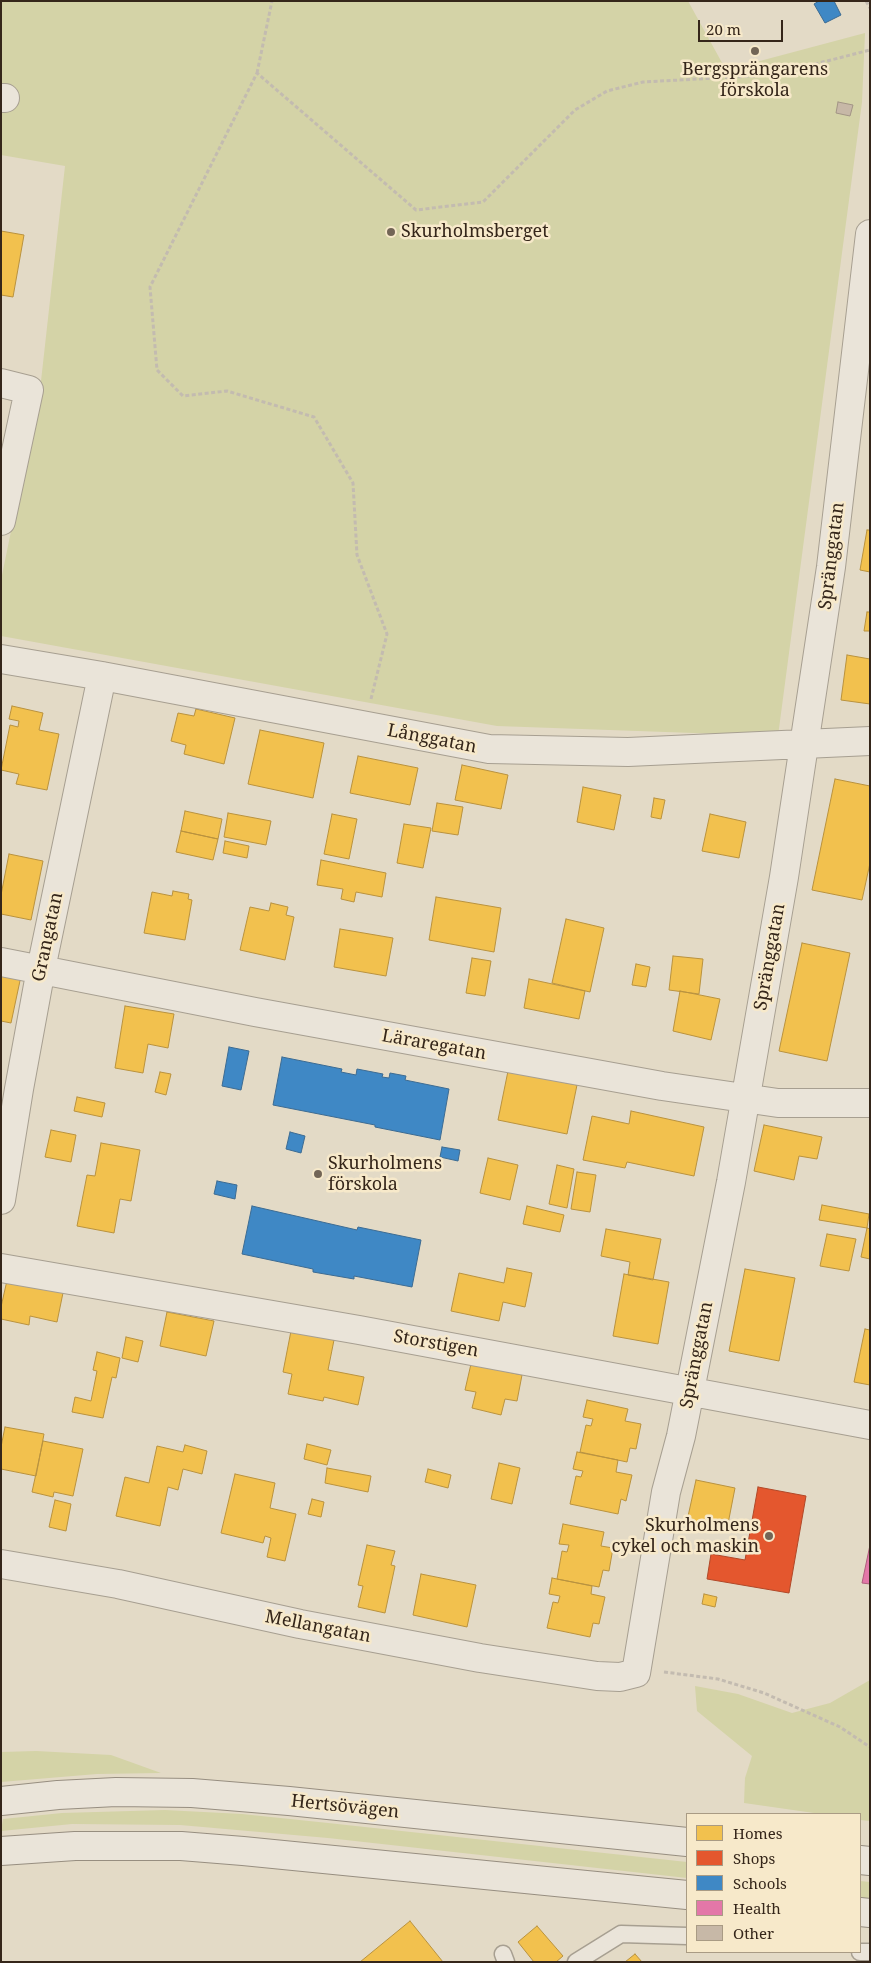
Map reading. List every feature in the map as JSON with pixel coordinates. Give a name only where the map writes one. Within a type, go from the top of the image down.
[{"type":"street","name":"Spränggatan","points":[[636,1673],[666,1492],[681,1436],[745,1099],[806,743],[831,567],[870,234]]},
{"type":"street","points":[[1,383],[28,390],[1,521]]},
{"type":"street","name":"Långgatan","points":[[1,659],[102,676],[489,749],[628,752],[870,741]]},
{"type":"street","name":"Grangatan","points":[[1,1200],[19,1089],[42,969],[102,676]]},
{"type":"street","name":"Läraregatan","points":[[1,962],[255,1012],[662,1086],[778,1103],[870,1103]]},
{"type":"street","name":"Storstigen","points":[[1,1268],[870,1424]]},
{"type":"street","name":"Mellangatan","points":[[1,1564],[118,1584],[300,1624],[480,1658],[597,1676],[620,1677],[636,1673]]},
{"type":"street","name":"Hertsövägen","points":[[1,1802],[58,1795],[116,1792],[192,1793],[289,1801],[686,1842]]},
{"type":"street","points":[[1,1851],[75,1846],[181,1846],[686,1895]]},
{"type":"lane","points":[[576,1962],[621,1934],[686,1936]]},
{"type":"path","points":[[272,1],[257,72],[150,287],[156,370],[183,396],[227,391],[314,417],[353,483],[358,555],[387,634],[364,726]]},
{"type":"path","points":[[866,1],[870,8]]},
{"type":"path","points":[[257,72],[416,210],[483,202],[576,110],[607,91],[643,82],[772,75],[870,50]]},
{"type":"path","points":[[636,1673],[674,1672],[718,1678],[764,1693],[840,1726],[870,1746]]},
{"type":"green space","points":[[1,1],[688,1],[726,70],[865,33],[862,102],[778,736],[497,726],[1,636],[1,580],[40,390],[65,166],[1,155]]},
{"type":"green space","points":[[870,1680],[870,1821],[861,1820],[861,1813],[814,1813],[744,1803],[745,1778],[752,1756],[697,1711],[695,1686],[738,1694],[792,1713],[830,1703]]},
{"type":"green space","points":[[36,1751],[111,1755],[161,1773],[97,1774],[1,1782],[1,1752]]},
{"type":"green space","points":[[165,1810],[242,1814],[686,1862],[686,1878],[328,1838],[180,1825],[72,1824],[1,1831],[3,1819],[62,1813]]},
{"type":"green space","points":[[861,1881],[870,1882],[870,1899],[861,1898]]},
{"type":"building: Homes","points":[[1,231],[24,235],[13,297],[1,295]]},
{"type":"building: Homes","points":[[867,530],[870,530],[870,572],[860,570]]},
{"type":"building: Homes","points":[[867,612],[870,612],[870,631],[864,631]]},
{"type":"building: Homes","points":[[847,655],[870,659],[870,704],[841,700]]},
{"type":"building: Homes","points":[[12,706],[43,713],[39,730],[59,734],[47,790],[16,784],[19,774],[1,770],[10,725],[18,727],[19,721],[9,719]]},
{"type":"building: Homes","points":[[196,709],[235,718],[224,764],[184,754],[186,745],[171,741],[178,713],[194,716]]},
{"type":"building: Homes","points":[[260,730],[324,743],[313,798],[248,784]]},
{"type":"building: Homes","points":[[358,756],[418,768],[410,805],[350,793]]},
{"type":"building: Homes","points":[[462,765],[508,775],[501,809],[455,800]]},
{"type":"building: Homes","points":[[835,779],[870,786],[870,863],[862,900],[812,890]]},
{"type":"building: Homes","points":[[583,787],[621,795],[614,830],[577,822]]},
{"type":"building: Homes","points":[[654,798],[665,800],[661,819],[651,817]]},
{"type":"building: Homes","points":[[437,803],[463,807],[458,835],[432,831]]},
{"type":"building: Homes","points":[[185,811],[222,819],[218,839],[181,831]]},
{"type":"building: Homes","points":[[228,813],[271,821],[266,845],[224,837]]},
{"type":"building: Homes","points":[[332,814],[357,819],[349,859],[324,854]]},
{"type":"building: Homes","points":[[710,814],[746,822],[739,858],[702,851]]},
{"type":"building: Homes","points":[[404,824],[431,828],[423,868],[397,863]]},
{"type":"building: Homes","points":[[181,831],[218,839],[213,860],[176,852]]},
{"type":"building: Homes","points":[[225,841],[249,846],[247,858],[223,853]]},
{"type":"building: Homes","points":[[9,854],[43,861],[31,920],[1,914],[1,895]]},
{"type":"building: Homes","points":[[321,860],[386,873],[382,897],[356,892],[354,902],[341,899],[343,889],[317,885]]},
{"type":"building: Homes","points":[[173,891],[189,894],[188,899],[192,900],[185,940],[144,933],[152,892],[172,896]]},
{"type":"building: Homes","points":[[436,897],[501,908],[494,952],[429,940]]},
{"type":"building: Homes","points":[[271,903],[288,907],[286,915],[294,917],[285,960],[240,950],[250,907],[269,911]]},
{"type":"building: Homes","points":[[566,919],[604,928],[590,992],[552,983]]},
{"type":"building: Homes","points":[[340,929],[393,938],[386,976],[334,967]]},
{"type":"building: Homes","points":[[802,943],[850,953],[827,1061],[779,1051]]},
{"type":"building: Homes","points":[[673,956],[703,959],[699,994],[669,990]]},
{"type":"building: Homes","points":[[472,958],[491,961],[485,996],[466,993]]},
{"type":"building: Homes","points":[[636,964],[650,967],[646,987],[632,985]]},
{"type":"building: Homes","points":[[1,972],[21,976],[11,1023],[1,1021]]},
{"type":"building: Homes","points":[[529,979],[585,991],[579,1019],[524,1008]]},
{"type":"building: Homes","points":[[680,991],[720,999],[711,1040],[673,1031]]},
{"type":"building: Homes","points":[[125,1006],[174,1014],[168,1048],[148,1044],[143,1073],[115,1068]]},
{"type":"building: Homes","points":[[508,1071],[577,1085],[567,1134],[498,1120]]},
{"type":"building: Homes","points":[[160,1072],[171,1074],[166,1095],[155,1092]]},
{"type":"building: Homes","points":[[77,1097],[105,1103],[102,1117],[74,1111]]},
{"type":"building: Homes","points":[[631,1111],[704,1127],[694,1176],[627,1162],[625,1168],[583,1160],[592,1116],[629,1124]]},
{"type":"building: Homes","points":[[764,1125],[822,1137],[817,1159],[799,1156],[794,1180],[754,1171]]},
{"type":"building: Homes","points":[[51,1130],[76,1135],[71,1162],[45,1157]]},
{"type":"building: Homes","points":[[101,1143],[140,1150],[131,1201],[120,1199],[114,1233],[77,1226],[87,1175],[95,1176]]},
{"type":"building: Homes","points":[[488,1158],[518,1165],[510,1200],[480,1193]]},
{"type":"building: Homes","points":[[557,1165],[574,1169],[567,1208],[549,1204]]},
{"type":"building: Homes","points":[[577,1172],[596,1175],[590,1212],[571,1209]]},
{"type":"building: Homes","points":[[822,1205],[869,1214],[867,1228],[819,1220]]},
{"type":"building: Homes","points":[[527,1206],[564,1215],[560,1232],[523,1224]]},
{"type":"building: Homes","points":[[867,1228],[870,1229],[870,1259],[861,1257]]},
{"type":"building: Homes","points":[[606,1229],[661,1239],[653,1280],[628,1275],[630,1262],[601,1256]]},
{"type":"building: Homes","points":[[827,1234],[856,1239],[849,1271],[820,1266]]},
{"type":"building: Homes","points":[[507,1268],[532,1273],[525,1307],[503,1302],[499,1321],[451,1311],[459,1273],[504,1283]]},
{"type":"building: Homes","points":[[745,1269],[795,1278],[779,1361],[729,1351]]},
{"type":"building: Homes","points":[[624,1274],[669,1282],[658,1344],[613,1336]]},
{"type":"building: Homes","points":[[8,1276],[64,1288],[57,1322],[30,1316],[29,1325],[1,1319],[1,1307]]},
{"type":"building: Homes","points":[[167,1312],[214,1321],[206,1356],[160,1346]]},
{"type":"building: Homes","points":[[865,1329],[870,1330],[870,1385],[854,1382]]},
{"type":"building: Homes","points":[[291,1331],[334,1340],[328,1370],[364,1377],[358,1405],[324,1397],[323,1401],[288,1394],[292,1374],[283,1372]]},
{"type":"building: Homes","points":[[126,1337],[143,1341],[138,1362],[122,1358]]},
{"type":"building: Homes","points":[[97,1352],[120,1358],[116,1378],[112,1377],[103,1418],[72,1412],[75,1397],[91,1401],[97,1371],[93,1370]]},
{"type":"building: Homes","points":[[471,1364],[522,1375],[517,1401],[505,1399],[501,1415],[472,1408],[476,1392],[465,1390]]},
{"type":"building: Homes","points":[[587,1400],[628,1409],[625,1421],[641,1424],[636,1449],[630,1448],[627,1462],[580,1452],[586,1425],[591,1426],[593,1419],[583,1417]]},
{"type":"building: Homes","points":[[5,1427],[44,1434],[36,1476],[1,1469],[1,1447]]},
{"type":"building: Homes","points":[[43,1441],[83,1449],[73,1496],[54,1492],[53,1497],[32,1492]]},
{"type":"building: Homes","points":[[307,1444],[331,1450],[327,1465],[304,1459]]},
{"type":"building: Homes","points":[[185,1445],[207,1451],[202,1474],[183,1469],[178,1490],[168,1487],[160,1526],[116,1516],[125,1477],[149,1483],[157,1446],[183,1452]]},
{"type":"building: Homes","points":[[577,1452],[618,1460],[616,1472],[632,1475],[626,1501],[621,1499],[618,1514],[570,1504],[576,1476],[581,1477],[583,1471],[573,1469]]},
{"type":"building: Homes","points":[[499,1463],[520,1468],[512,1504],[491,1499]]},
{"type":"building: Homes","points":[[327,1468],[371,1476],[368,1492],[325,1483]]},
{"type":"building: Homes","points":[[428,1469],[451,1475],[448,1488],[425,1482]]},
{"type":"building: Homes","points":[[235,1474],[275,1483],[270,1508],[296,1514],[285,1561],[267,1557],[271,1538],[265,1536],[263,1543],[221,1533]]},
{"type":"building: Homes","points":[[696,1480],[735,1488],[727,1529],[687,1521]]},
{"type":"building: Homes","points":[[312,1499],[324,1502],[321,1517],[308,1514]]},
{"type":"building: Homes","points":[[55,1500],[71,1504],[66,1531],[49,1527]]},
{"type":"building: Homes","points":[[563,1524],[604,1532],[601,1546],[613,1548],[609,1571],[603,1570],[599,1587],[557,1579],[562,1551],[567,1552],[569,1545],[559,1544]]},
{"type":"building: Homes","points":[[367,1545],[395,1551],[391,1565],[395,1566],[385,1613],[358,1607],[363,1586],[358,1585]]},
{"type":"building: Homes","points":[[421,1574],[476,1585],[467,1627],[413,1615]]},
{"type":"building: Homes","points":[[552,1578],[592,1586],[591,1594],[605,1597],[599,1624],[593,1623],[590,1637],[547,1628],[553,1602],[558,1603],[560,1596],[549,1594]]},
{"type":"building: Homes","points":[[704,1594],[717,1597],[715,1607],[702,1604]]},
{"type":"building: Homes","points":[[410,1921],[443,1962],[360,1962]]},
{"type":"building: Homes","points":[[537,1926],[563,1956],[556,1962],[534,1962],[518,1942]]},
{"type":"building: Homes","points":[[635,1954],[642,1962],[625,1962]]},
{"type":"building: Shops","points":[[758,1487],[806,1496],[789,1593],[707,1579],[711,1554],[745,1560]]},
{"type":"building: Schools","points":[[819,1],[834,1],[841,15],[825,23],[814,4]]},
{"type":"building: Schools","points":[[229,1047],[249,1051],[241,1090],[222,1086]]},
{"type":"building: Schools","points":[[282,1057],[342,1069],[341,1072],[356,1075],[357,1069],[383,1074],[382,1077],[389,1078],[390,1073],[406,1076],[405,1080],[449,1089],[440,1140],[273,1105]]},
{"type":"building: Schools","points":[[290,1132],[305,1136],[301,1153],[286,1149]]},
{"type":"building: Schools","points":[[442,1147],[460,1150],[458,1161],[440,1157]]},
{"type":"building: Schools","points":[[217,1181],[237,1185],[235,1199],[214,1194]]},
{"type":"building: Schools","points":[[252,1206],[357,1230],[358,1227],[421,1240],[412,1287],[354,1276],[354,1279],[313,1272],[313,1269],[242,1254]]},
{"type":"building: Health","points":[[870,1545],[870,1584],[862,1583]]},
{"type":"building: Other","points":[[838,102],[853,105],[850,116],[836,113]]},
{"type":"place","name":"Bergsprängarens förskola","points":[[755,51]]},
{"type":"place","name":"Skurholmsberget","points":[[391,232]]},
{"type":"place","name":"Skurholmens förskola","points":[[318,1174]]},
{"type":"place","name":"Skurholmens cykel och maskin","points":[[769,1536]]}]
